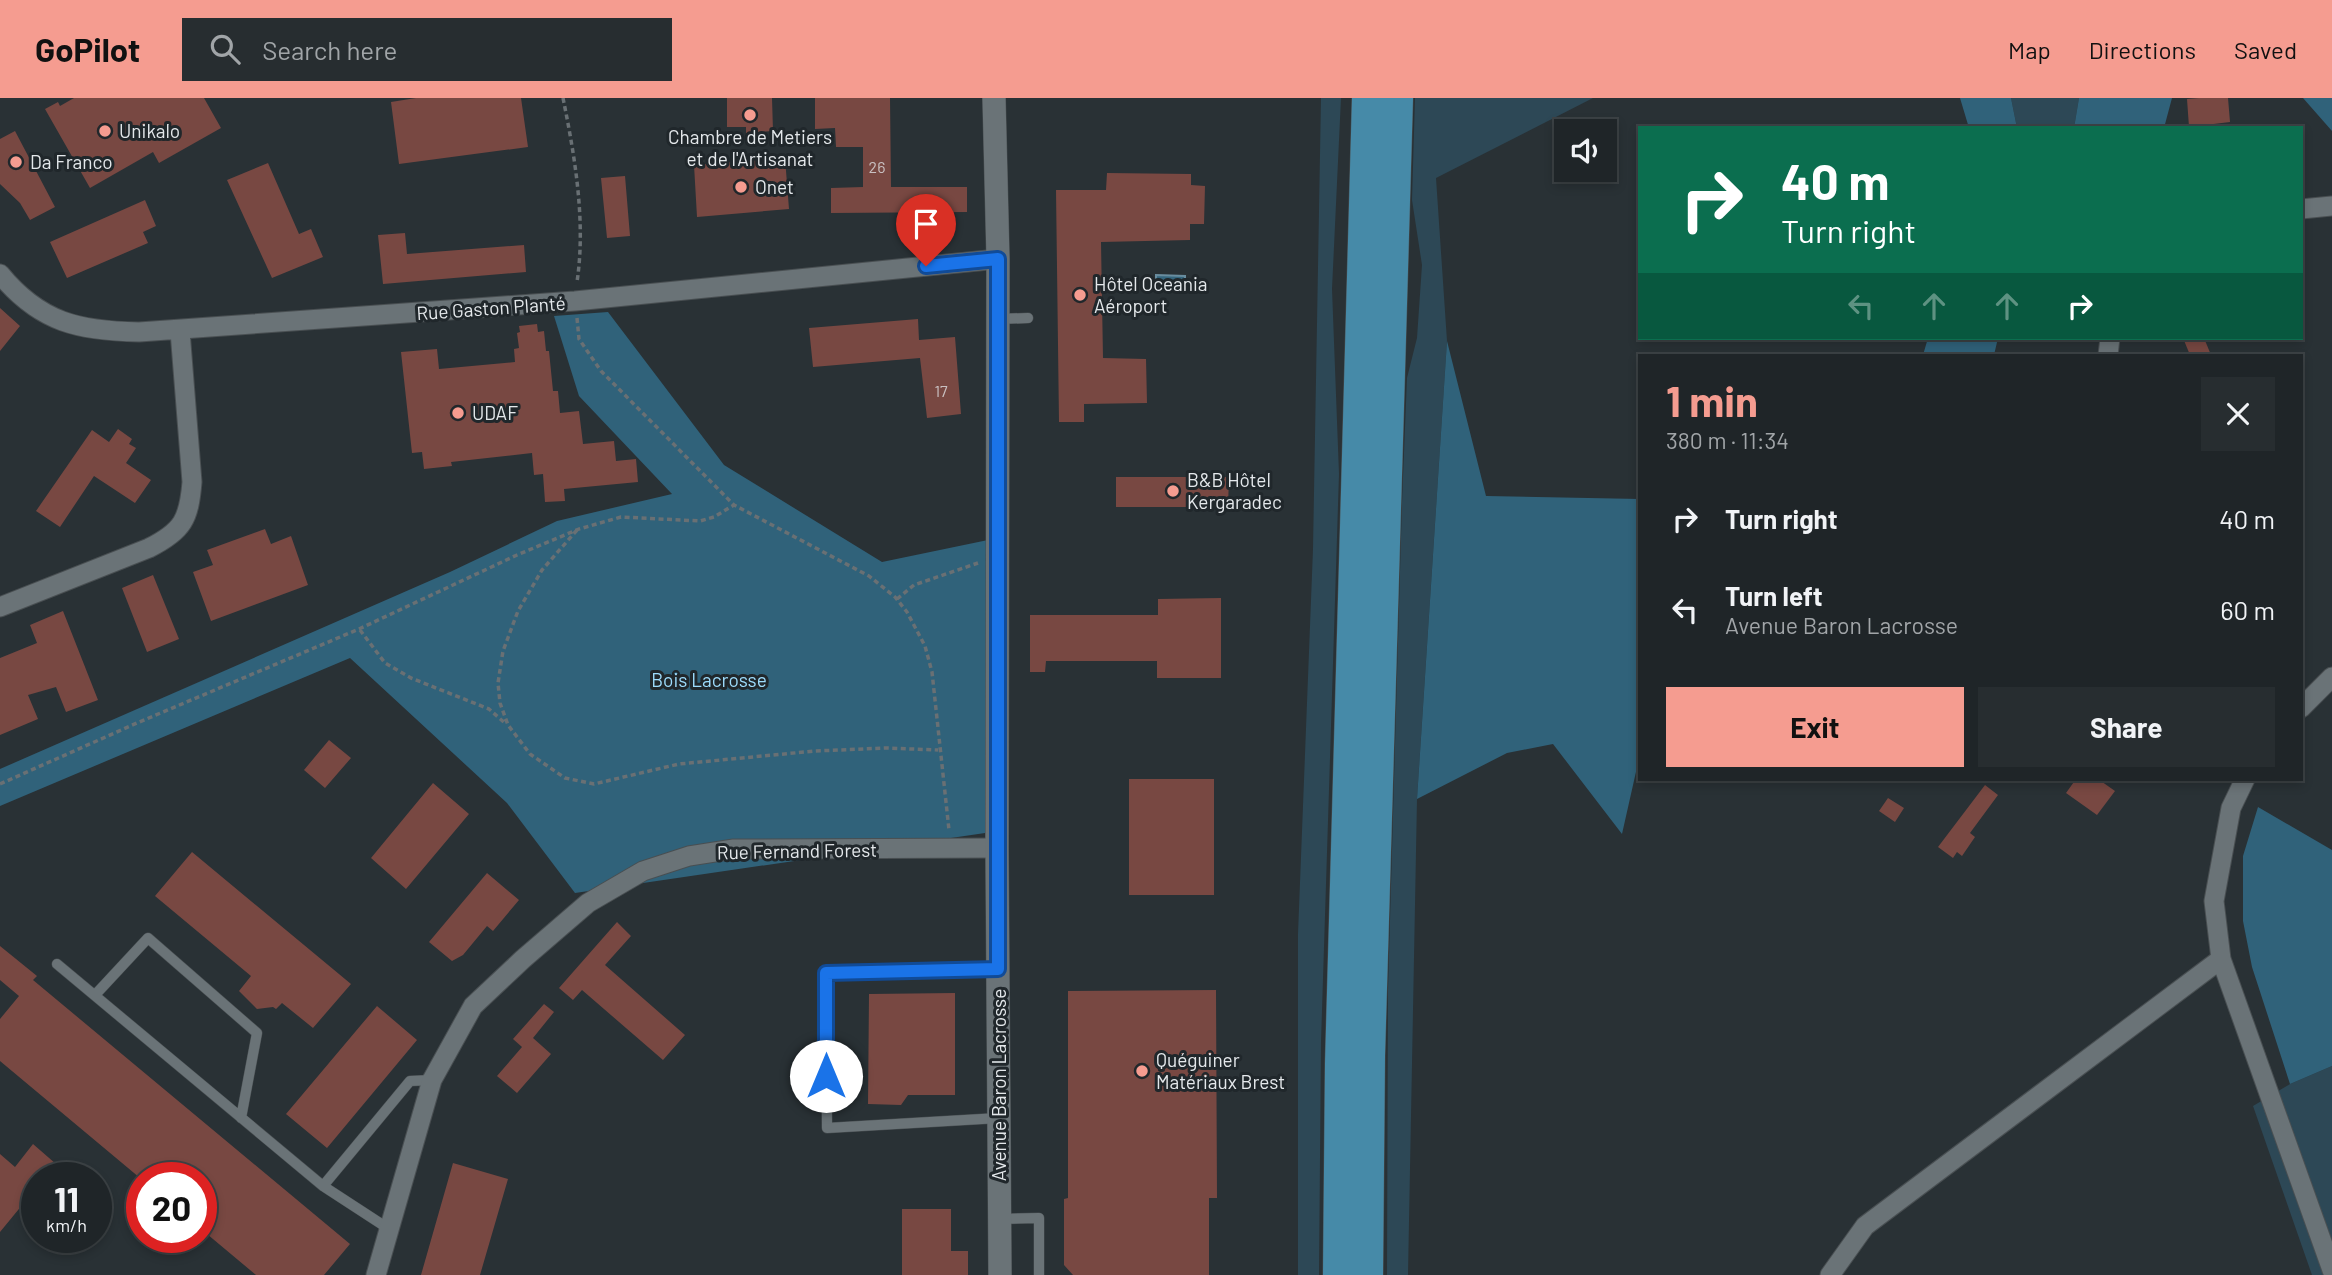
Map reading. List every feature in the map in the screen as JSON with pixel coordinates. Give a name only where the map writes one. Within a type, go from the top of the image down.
[{"type":"highway","points":[[1339,1275],[1340,1064],[1368,98]]},
{"type":"highway","points":[[1367,1275],[1370,1028],[1397,98]]},
{"type":"street","name":"Avenue Baron Lacrosse","points":[[994,98],[998,259],[997,848],[1000,1275]]},
{"type":"street","points":[[2303,209],[2332,206]]},
{"type":"street","name":"Rue Gaston Planté","points":[[0,274],[40,310],[65,324],[102,332],[180,331],[575,301],[998,259]]},
{"type":"street","points":[[0,607],[149,548],[170,537],[184,523],[192,482],[180,331]]},
{"type":"street","points":[[2303,707],[2332,677]]},
{"type":"street","points":[[2244,781],[2231,808],[2214,901],[2221,959],[2332,1270]]},
{"type":"street","name":"Rue Fernand Forest","points":[[376,1275],[432,1080],[473,1006],[588,903],[643,871],[690,856],[734,849],[997,848]]},
{"type":"street","points":[[1830,1275],[1865,1226],[2221,959]]},
{"type":"lane","points":[[998,318],[1028,318]]},
{"type":"lane","points":[[95,995],[148,938],[257,1033],[242,1118]]},
{"type":"lane","points":[[57,964],[323,1186],[389,1229]]},
{"type":"lane","points":[[998,969],[826,973],[827,1128],[999,1118]]},
{"type":"lane","points":[[323,1186],[410,1081],[432,1080]]},
{"type":"lane","points":[[1000,1219],[1039,1218],[1039,1275]]},
{"type":"path","points":[[564,98],[578,190],[579,272],[575,301],[579,339],[601,371],[734,505],[869,576],[897,599],[907,612],[925,646],[932,672],[947,822],[955,848]]},
{"type":"path","points":[[0,784],[359,629],[579,529],[621,517],[701,521],[734,505]]},
{"type":"path","points":[[508,725],[500,703],[498,683],[503,651],[514,621],[542,569],[579,529]]},
{"type":"path","points":[[897,599],[914,585],[944,573],[997,559]]},
{"type":"path","points":[[359,629],[386,663],[411,678],[489,709],[508,725],[530,754],[565,778],[594,784],[679,764],[815,751],[886,748],[939,750]]},
{"type":"shaded area","points":[[1321,98],[1341,98],[1332,289],[1339,474],[1321,1042],[1319,1275],[1298,1275],[1298,934],[1313,549]]},
{"type":"shaded area","points":[[1415,98],[1593,98],[1436,178],[1447,341],[1417,799],[1408,1275],[1387,1275],[1388,990],[1402,502],[1407,378],[1417,338],[1422,265],[1412,200]]},
{"type":"shaded area","points":[[2011,98],[2079,98],[2074,126],[2017,126]]},
{"type":"shaded area","points":[[1156,275],[1185,276],[1185,290],[1156,290]]},
{"type":"shaded area","points":[[2332,1066],[2332,1275],[2312,1275],[2253,1106],[2290,1084]]},
{"type":"green space","points":[[1960,98],[2011,98],[2017,126],[1968,126]]},
{"type":"green space","points":[[2079,98],[2172,98],[2165,126],[2074,126]]},
{"type":"green space","points":[[2303,98],[2332,98],[2332,131]]},
{"type":"green space","name":"Bois Lacrosse","points":[[608,312],[724,465],[882,562],[988,540],[985,833],[575,893],[507,803],[350,658],[0,806],[0,769],[450,572],[557,521],[672,494],[579,396],[554,316]]},
{"type":"green space","points":[[1927,340],[1998,340],[1994,354],[1923,354]]},
{"type":"green space","points":[[1447,341],[1486,496],[1638,499],[1638,763],[1622,834],[1553,744],[1507,753],[1417,799]]},
{"type":"green space","points":[[2258,807],[2332,850],[2332,1066],[2290,1084],[2252,967],[2243,921],[2243,856]]},
{"type":"building","name":"Unikalo","points":[[74,98],[204,98],[221,128],[159,163],[153,152],[90,188],[45,109],[58,102],[60,106]]},
{"type":"building","points":[[416,98],[521,98],[528,147],[399,164],[391,102]]},
{"type":"building","name":"Chambre de Metiers et de l'Artisanat","points":[[727,98],[772,98],[773,131],[746,133],[746,127],[727,127]]},
{"type":"building","points":[[815,98],[890,98],[891,187],[967,187],[967,212],[831,213],[831,188],[863,187],[863,147],[836,147],[835,128],[815,129]]},
{"type":"building","points":[[2228,98],[2230,122],[2189,126],[2187,99]]},
{"type":"building","name":"Da Franco","points":[[15,131],[55,207],[30,220],[20,203],[0,184],[0,139]]},
{"type":"building","name":"Onet","points":[[785,158],[789,209],[697,217],[694,165]]},
{"type":"building","points":[[268,163],[299,234],[311,229],[323,257],[272,278],[227,180]]},
{"type":"building","name":"Hôtel Oceania Aéroport","points":[[1107,173],[1191,174],[1191,185],[1205,186],[1204,224],[1190,224],[1190,240],[1101,242],[1103,358],[1146,359],[1147,403],[1084,404],[1084,422],[1059,422],[1056,190],[1106,190]]},
{"type":"building","points":[[625,176],[630,236],[607,238],[601,178]]},
{"type":"building","points":[[145,200],[156,226],[143,232],[148,243],[67,278],[50,242]]},
{"type":"building","points":[[405,233],[407,254],[524,245],[526,272],[383,284],[378,235]]},
{"type":"building","points":[[0,308],[20,326],[0,351]]},
{"type":"building","points":[[918,319],[919,340],[955,337],[961,414],[927,418],[920,358],[813,367],[809,328]]},
{"type":"building","name":"UDAF","points":[[537,324],[538,332],[544,331],[553,391],[558,391],[560,413],[579,411],[583,444],[614,441],[616,461],[636,459],[638,482],[564,489],[565,501],[545,502],[543,474],[534,475],[532,453],[451,462],[452,466],[424,469],[422,452],[412,453],[401,352],[437,349],[439,369],[515,362],[514,349],[519,348],[519,326]]},
{"type":"building","points":[[2184,340],[2205,340],[2211,354],[2190,354]]},
{"type":"building","points":[[118,429],[132,439],[129,444],[136,448],[126,463],[151,480],[135,503],[94,476],[60,527],[36,511],[92,430],[109,442]]},
{"type":"building","points":[[1116,477],[1229,477],[1228,507],[1116,507]]},
{"type":"building","points":[[265,529],[271,544],[291,536],[308,585],[211,621],[193,572],[213,565],[207,550]]},
{"type":"building","points":[[153,575],[179,639],[147,652],[122,588]]},
{"type":"building","points":[[1221,598],[1221,678],[1157,678],[1157,661],[1046,661],[1045,672],[1030,672],[1030,615],[1158,615],[1158,599]]},
{"type":"building","points":[[63,611],[98,700],[66,712],[56,687],[28,695],[38,719],[0,735],[0,658],[37,643],[30,625]]},
{"type":"building","points":[[329,740],[351,758],[325,788],[304,770]]},
{"type":"building","points":[[1129,779],[1214,779],[1214,895],[1129,895]]},
{"type":"building","points":[[2075,781],[2101,781],[2115,791],[2097,815],[2066,793]]},
{"type":"building","points":[[433,783],[469,814],[406,889],[371,858]]},
{"type":"building","points":[[1985,785],[1998,795],[1970,833],[1975,837],[1962,856],[1957,852],[1953,858],[1938,847]]},
{"type":"building","points":[[1888,798],[1904,808],[1895,822],[1879,811]]},
{"type":"building","points":[[192,852],[351,984],[313,1028],[282,1003],[276,1009],[257,1009],[239,991],[251,976],[155,896]]},
{"type":"building","points":[[487,873],[519,900],[493,931],[487,926],[463,955],[452,961],[429,942]]},
{"type":"building","points":[[617,922],[631,936],[605,965],[685,1035],[663,1060],[582,990],[573,1000],[559,988]]},
{"type":"building","points":[[0,946],[37,976],[33,980],[350,1244],[324,1275],[256,1275],[217,1242],[217,1162],[126,1162],[126,1166],[0,1061],[0,1019],[19,996],[0,980]]},
{"type":"building","name":"Quéguiner Matériaux Brest","points":[[1216,990],[1217,1198],[1209,1198],[1209,1275],[1073,1275],[1064,1265],[1064,1199],[1068,1198],[1068,991]]},
{"type":"building","points":[[955,993],[955,1095],[908,1095],[901,1105],[868,1104],[869,994]]},
{"type":"building","points":[[544,1004],[554,1012],[533,1038],[551,1054],[517,1093],[497,1076],[522,1047],[513,1039]]},
{"type":"building","points":[[377,1006],[417,1040],[327,1148],[286,1114]]},
{"type":"building","points":[[33,1144],[54,1162],[21,1162],[21,1206],[0,1232],[0,1154],[15,1167]]},
{"type":"building","points":[[453,1163],[508,1179],[480,1275],[421,1275]]},
{"type":"building","points":[[902,1209],[951,1209],[951,1251],[968,1251],[968,1275],[902,1275]]},
{"type":"place","name":"Chambre de Metiers et de l'Artisanat","points":[[750,115]]},
{"type":"place","name":"Unikalo","points":[[105,131]]},
{"type":"place","name":"Da Franco","points":[[16,162]]},
{"type":"place","name":"Onet","points":[[741,187]]},
{"type":"place","name":"Hôtel Oceania Aéroport","points":[[1080,295]]},
{"type":"place","name":"UDAF","points":[[458,413]]},
{"type":"place","name":"B&B Hôtel Kergaradec","points":[[1173,491]]},
{"type":"place","name":"Quéguiner Matériaux Brest","points":[[1142,1071]]},
{"type":"route","points":[[826,1076],[826,973],[998,969],[998,259],[926,266]]}]
